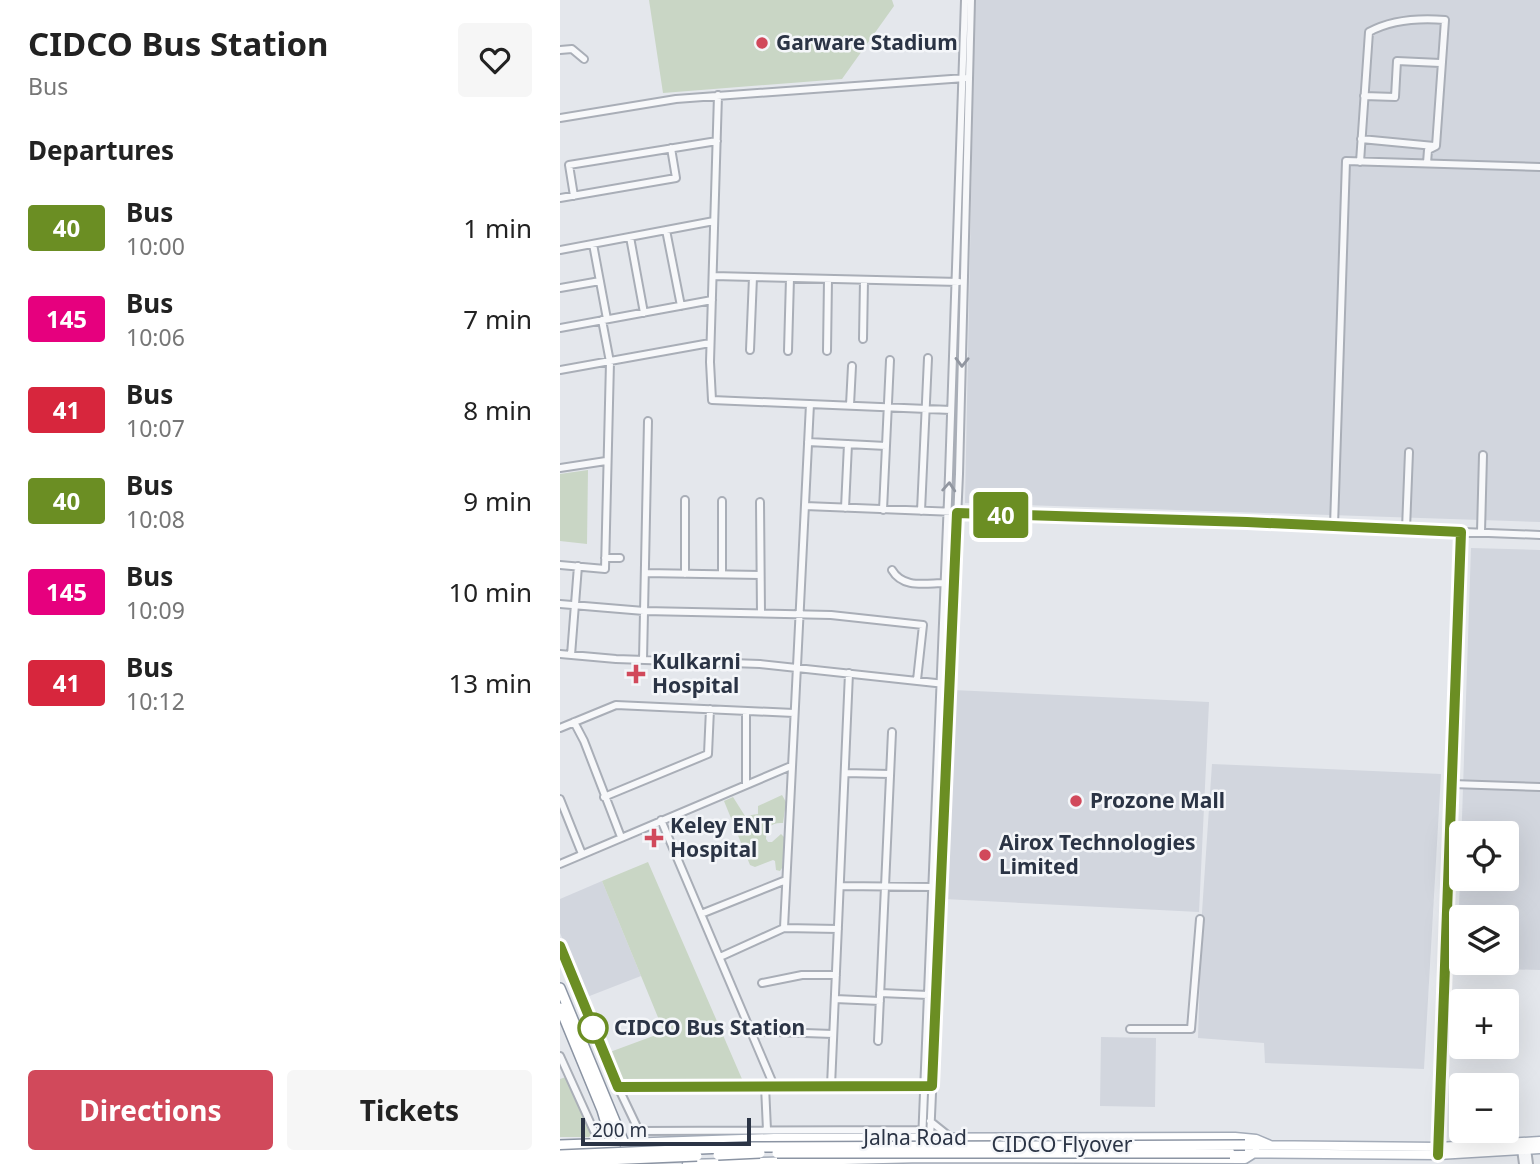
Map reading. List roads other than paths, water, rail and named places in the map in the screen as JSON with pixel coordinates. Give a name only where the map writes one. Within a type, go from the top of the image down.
[{"type":"highway","points":[[560,988],[639,1164]]},
{"type":"highway","points":[[560,1008],[602,1110],[612,1144],[628,1164]]},
{"type":"highway","name":"Jalna Road","points":[[560,1145],[629,1143]]},
{"type":"highway","name":"CIDCO Flyover","points":[[560,1155],[803,1146],[1245,1145]]},
{"type":"highway","name":"CIDCO Flyover","points":[[560,1162],[761,1153],[1230,1153]]},
{"type":"main road","name":"Jalna Road","points":[[629,1143],[925,1135],[950,1138],[1235,1137],[1256,1139],[1270,1145]]},
{"type":"main road","points":[[1524,1147],[1540,1140]]},
{"type":"main road","points":[[596,1144],[601,1151],[602,1164]]},
{"type":"main road","name":"CIDCO Flyover","points":[[1245,1145],[1270,1145]]},
{"type":"main road","points":[[1270,1145],[1438,1151]]},
{"type":"main road","points":[[687,1164],[1245,1159],[1256,1153],[1371,1159],[1438,1151],[1524,1147],[1540,1149]]},
{"type":"main road","name":"CIDCO Flyover","points":[[1230,1153],[1256,1153]]},
{"type":"street","points":[[965,0],[966,77]]},
{"type":"street","points":[[925,1160],[924,1086],[943,681],[957,513],[960,282],[971,0]]},
{"type":"street","points":[[1360,162],[1368,34],[1371,30],[1409,20],[1445,20],[1436,146]]},
{"type":"street","points":[[560,50],[572,49],[584,59]]},
{"type":"street","points":[[1364,96],[1395,97],[1397,61],[1440,63]]},
{"type":"street","points":[[560,118],[676,99],[966,77]]},
{"type":"street","points":[[718,96],[710,344],[712,400],[951,410]]},
{"type":"street","points":[[1361,139],[1436,146]]},
{"type":"street","points":[[575,196],[569,165],[717,141]]},
{"type":"street","points":[[1427,163],[1428,149],[1436,146]]},
{"type":"street","points":[[560,198],[676,178],[671,148]]},
{"type":"street","points":[[1334,526],[1346,161],[1540,167]]},
{"type":"street","points":[[560,250],[714,221]]},
{"type":"street","points":[[666,230],[681,306]]},
{"type":"street","points":[[630,237],[644,313]]},
{"type":"street","points":[[560,565],[605,569],[610,362],[593,244]]},
{"type":"street","points":[[713,276],[960,282]]},
{"type":"street","points":[[750,350],[753,277]]},
{"type":"street","points":[[788,351],[790,278]]},
{"type":"street","points":[[827,351],[828,279]]},
{"type":"street","points":[[863,338],[864,280]]},
{"type":"street","points":[[560,288],[600,281]]},
{"type":"street","points":[[925,1135],[930,1121],[932,1086],[947,513],[960,282]]},
{"type":"street","points":[[560,328],[712,300]]},
{"type":"street","points":[[560,370],[710,344]]},
{"type":"street","points":[[921,512],[928,358]]},
{"type":"street","points":[[883,510],[890,360]]},
{"type":"street","points":[[850,405],[852,366]]},
{"type":"street","points":[[784,928],[810,404]]},
{"type":"street","points":[[643,660],[648,422]]},
{"type":"street","points":[[808,442],[886,446]]},
{"type":"street","points":[[845,508],[848,444]]},
{"type":"street","points":[[1406,529],[1409,452]]},
{"type":"street","points":[[1481,533],[1483,455]]},
{"type":"street","points":[[560,468],[606,461]]},
{"type":"street","points":[[685,500],[685,574]]},
{"type":"street","points":[[722,501],[722,575]]},
{"type":"street","points":[[760,502],[761,614]]},
{"type":"street","points":[[805,506],[1540,535]]},
{"type":"street","points":[[1438,1151],[1461,532]]},
{"type":"street","points":[[605,558],[620,558]]},
{"type":"street","points":[[571,655],[578,566]]},
{"type":"street","points":[[892,570],[898,580],[905,583],[945,583]]},
{"type":"street","points":[[645,573],[761,575]]},
{"type":"street","points":[[560,604],[644,611],[831,615],[923,625],[918,680]]},
{"type":"street","points":[[560,654],[797,668],[943,681]]},
{"type":"street","points":[[831,1086],[849,673]]},
{"type":"street","points":[[560,727],[616,705],[794,713]]},
{"type":"street","points":[[604,797],[708,754],[710,709]]},
{"type":"street","points":[[746,711],[746,785]]},
{"type":"street","points":[[574,722],[621,837]]},
{"type":"street","points":[[878,1041],[892,732]]},
{"type":"street","points":[[560,864],[791,766]]},
{"type":"street","points":[[845,773],[890,774]]},
{"type":"street","points":[[1452,784],[1540,786]]},
{"type":"street","points":[[560,799],[582,854]]},
{"type":"street","points":[[661,820],[774,1086]]},
{"type":"street","points":[[701,914],[786,880]]},
{"type":"street","points":[[840,886],[933,887]]},
{"type":"street","points":[[1129,1029],[1191,1029],[1200,919]]},
{"type":"street","points":[[720,957],[784,928],[838,929]]},
{"type":"street","points":[[560,946],[639,1131]]},
{"type":"street","points":[[762,983],[802,975],[836,975]]},
{"type":"street","points":[[835,999],[928,995]]},
{"type":"street","points":[[751,1031],[833,1034]]},
{"type":"street","points":[[560,1056],[594,1131]]},
{"type":"street","points":[[765,1086],[766,1130]]},
{"type":"street","points":[[618,1087],[932,1086]]},
{"type":"street","points":[[930,1121],[950,1138]]},
{"type":"street","points":[[629,1143],[639,1131],[766,1130],[925,1135]]},
{"type":"street","points":[[1524,1147],[1526,1164]]},
{"type":"place","name":"Garware Stadium","points":[[762,43]]},
{"type":"place","name":"Kulkarni Hospital","points":[[636,674]]},
{"type":"place","name":"Prozone Mall","points":[[1076,801]]},
{"type":"place","name":"Keley ENT Hospital","points":[[654,838]]},
{"type":"place","name":"Airox Technologies Limited","points":[[985,855]]},
{"type":"place","name":"CIDCO Bus Station","points":[[593,1028]]}]
